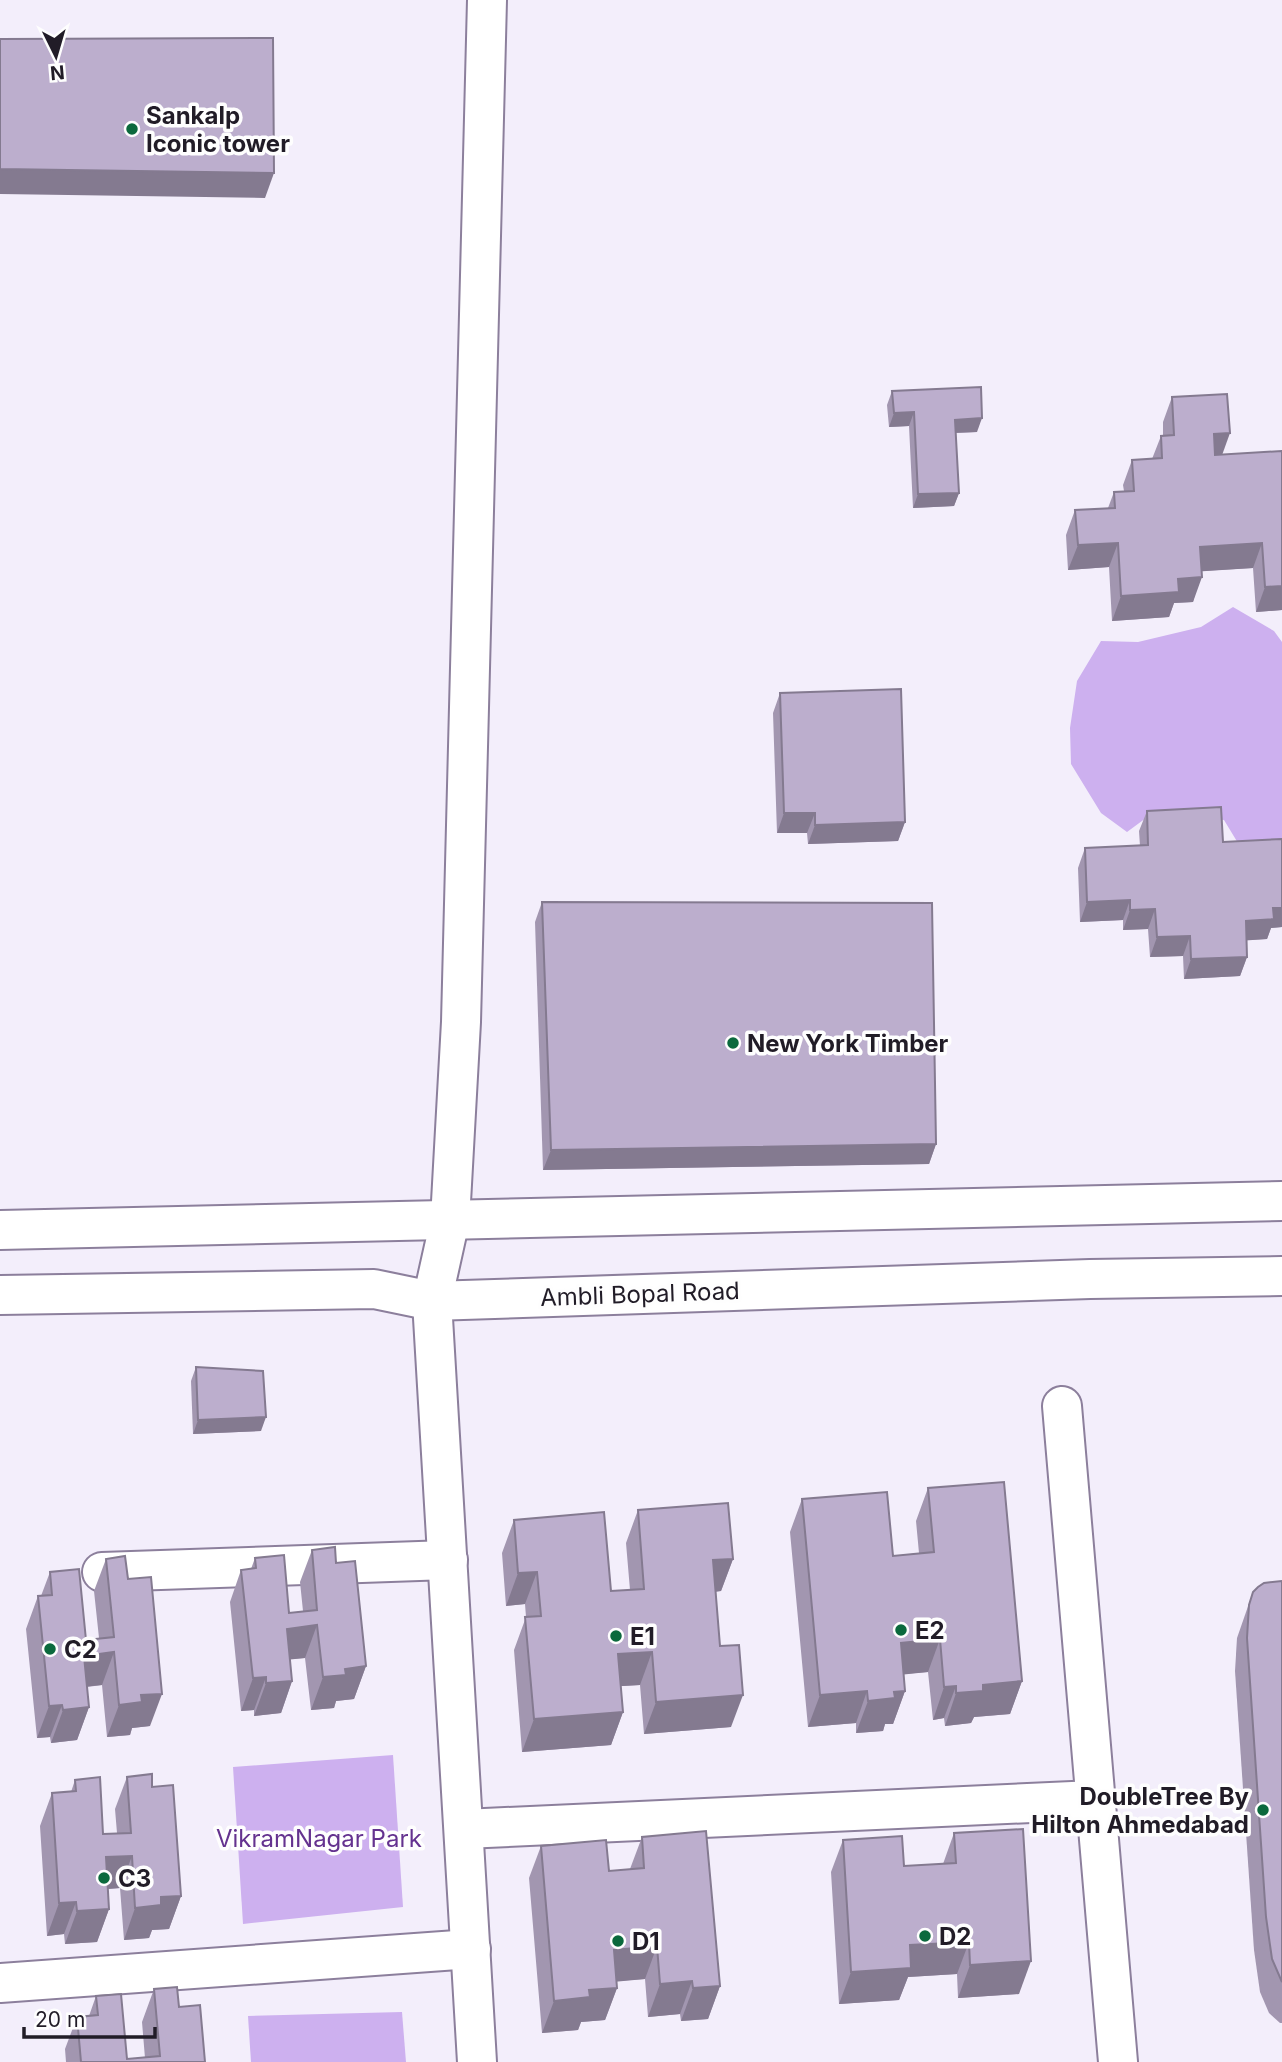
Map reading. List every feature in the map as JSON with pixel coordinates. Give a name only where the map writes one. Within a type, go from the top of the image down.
[{"type":"street","points":[[477,2062],[432,1301],[450,1220],[461,1022],[487,0]]},
{"type":"street","points":[[0,1230],[1282,1201]]},
{"type":"street","name":"Ambli Bopal Road","points":[[0,1295],[374,1289],[432,1301],[1076,1279],[1282,1276]]},
{"type":"street","points":[[1062,1406],[1118,2062]]},
{"type":"street","points":[[102,1572],[447,1560]]},
{"type":"street","points":[[464,1829],[1095,1800]]},
{"type":"street","points":[[0,1983],[471,1949]]},
{"type":"green space","points":[[1233,607],[1274,631],[1282,642],[1282,850],[1244,853],[1224,820],[1196,816],[1146,818],[1127,832],[1101,813],[1071,764],[1070,728],[1077,681],[1101,641],[1138,642],[1201,627]]},
{"type":"green space","name":"VikramNagar Park","points":[[393,1755],[403,1907],[243,1924],[233,1767]]},
{"type":"green space","points":[[402,2012],[406,2062],[251,2062],[248,2016]]},
{"type":"building","name":"Sankalp Iconic tower","points":[[273,38],[274,173],[0,169],[0,39]]},
{"type":"building","points":[[981,387],[982,418],[955,420],[959,493],[918,494],[914,412],[894,413],[892,391]]},
{"type":"building","points":[[1227,394],[1230,433],[1214,434],[1215,455],[1282,451],[1282,586],[1265,587],[1262,543],[1200,547],[1202,577],[1178,579],[1179,592],[1121,596],[1118,543],[1078,545],[1075,510],[1115,508],[1114,492],[1134,491],[1132,460],[1162,458],[1161,436],[1174,435],[1172,397]]},
{"type":"building","points":[[901,689],[905,822],[815,825],[815,813],[784,813],[780,693]]},
{"type":"building","points":[[1221,807],[1223,842],[1282,839],[1282,908],[1273,908],[1274,919],[1246,921],[1247,957],[1191,959],[1190,936],[1157,937],[1155,909],[1130,910],[1130,900],[1087,902],[1085,848],[1148,845],[1147,811]]},
{"type":"building","name":"New York Timber","points":[[542,902],[932,903],[936,1144],[551,1150]]},
{"type":"building","points":[[196,1367],[263,1371],[266,1417],[198,1420]]},
{"type":"building","name":"E2","points":[[1004,1482],[1022,1681],[983,1685],[983,1691],[956,1693],[956,1686],[944,1687],[940,1639],[901,1643],[905,1691],[894,1692],[895,1698],[868,1701],[867,1691],[820,1695],[802,1499],[887,1492],[893,1556],[934,1552],[928,1488]]},
{"type":"building","name":"E1","points":[[728,1503],[733,1559],[713,1560],[720,1646],[739,1645],[743,1695],[656,1702],[652,1652],[618,1654],[623,1712],[534,1719],[525,1617],[541,1616],[537,1572],[518,1573],[514,1520],[604,1512],[611,1591],[644,1589],[638,1510]]},
{"type":"building","points":[[335,1547],[336,1563],[355,1561],[366,1666],[345,1669],[346,1675],[323,1677],[317,1625],[287,1629],[292,1681],[266,1683],[266,1677],[253,1678],[241,1570],[256,1568],[255,1558],[284,1555],[289,1613],[317,1610],[312,1550]]},
{"type":"building","points":[[125,1556],[128,1579],[151,1577],[162,1694],[141,1695],[142,1702],[119,1705],[114,1652],[84,1656],[89,1707],[63,1710],[62,1705],[49,1706],[38,1596],[52,1595],[50,1572],[79,1569],[86,1640],[114,1637],[106,1559]]},
{"type":"building","points":[[1282,1581],[1282,1982],[1272,1959],[1266,1917],[1247,1638],[1249,1605],[1253,1592],[1264,1583]]},
{"type":"building","points":[[152,1774],[152,1787],[173,1785],[181,1896],[161,1897],[161,1905],[135,1908],[132,1856],[106,1857],[109,1909],[77,1911],[76,1902],[59,1903],[52,1793],[76,1791],[75,1780],[100,1777],[103,1834],[131,1833],[127,1777]]},
{"type":"building","name":"D2","points":[[1023,1829],[1031,1961],[970,1965],[969,1942],[910,1945],[911,1968],[851,1972],[843,1840],[902,1836],[904,1866],[956,1863],[954,1833]]},
{"type":"building","name":"D1","points":[[706,1831],[720,1986],[693,1988],[692,1981],[660,1984],[657,1946],[614,1950],[617,1988],[589,1990],[590,1997],[554,2001],[541,1846],[606,1840],[609,1871],[644,1868],[642,1837]]},
{"type":"building","points":[[177,1987],[179,2007],[200,2005],[205,2062],[81,2062],[77,2017],[98,2015],[96,1996],[121,1994],[127,2059],[160,2056],[154,1989]]},
{"type":"place","name":"Sankalp Iconic tower","points":[[132,129]]},
{"type":"place","name":"New York Timber","points":[[733,1043]]},
{"type":"place","name":"E2","points":[[901,1630]]},
{"type":"place","name":"E1","points":[[616,1636]]},
{"type":"place","name":"C2","points":[[50,1649]]},
{"type":"place","name":"DoubleTree By Hilton Ahmedabad","points":[[1263,1810]]},
{"type":"place","name":"C3","points":[[104,1878]]},
{"type":"place","name":"D2","points":[[925,1936]]},
{"type":"place","name":"D1","points":[[618,1941]]}]
